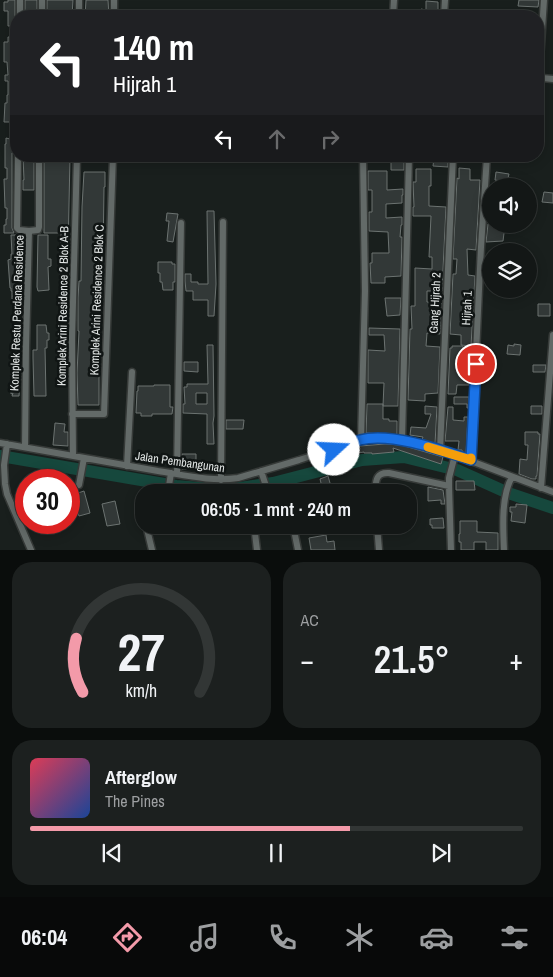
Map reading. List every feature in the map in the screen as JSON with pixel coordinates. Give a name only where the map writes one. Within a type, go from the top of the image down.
[{"type":"street","points":[[18,162],[17,228],[29,231]]},
{"type":"street","name":"Komplek Restu Perdana Residence","points":[[25,448],[29,231],[38,230],[39,227],[39,162]]},
{"type":"street","name":"Komplek Arini Residence 2 Blok A-B","points":[[73,456],[73,330],[77,162]]},
{"type":"street","name":"Komplek Arini Residence 2 Blok C","points":[[72,414],[104,414],[114,162]]},
{"type":"street","points":[[361,440],[365,291],[364,162]]},
{"type":"street","points":[[402,440],[409,162]]},
{"type":"street","name":"Gang Hijrah 2","points":[[440,450],[452,162]]},
{"type":"street","name":"Hijrah 1","points":[[471,460],[487,162]]},
{"type":"street","points":[[221,480],[223,222]]},
{"type":"street","points":[[170,484],[173,474],[181,223]]},
{"type":"street","points":[[541,488],[553,335]]},
{"type":"street","points":[[127,466],[132,372]]},
{"type":"street","name":"Jalan Pembangunan","points":[[4,446],[173,474],[221,480],[262,474],[361,440],[402,440],[471,460],[510,480],[553,492]]},
{"type":"street","points":[[4,446],[7,494],[31,550]]},
{"type":"street","points":[[451,550],[449,478],[456,455]]},
{"type":"street","points":[[80,480],[84,458]]},
{"type":"street","points":[[376,484],[379,474],[383,472],[449,486]]},
{"type":"street","points":[[262,474],[266,484]]},
{"type":"street","points":[[504,550],[504,498],[510,480]]},
{"type":"street","points":[[148,534],[152,550]]},
{"type":"street","points":[[255,534],[257,550]]},
{"type":"street","points":[[295,534],[298,550]]},
{"type":"street","points":[[378,534],[379,550]]},
{"type":"building","points":[[8,0],[15,0],[15,10],[10,10],[10,26],[8,26],[8,11],[4,11],[4,2],[8,2]]},
{"type":"building","points":[[25,0],[37,0],[37,10],[25,10]]},
{"type":"building","points":[[47,0],[73,0],[72,10],[47,10]]},
{"type":"building","points":[[86,0],[108,0],[109,10],[85,10]]},
{"type":"building","points":[[519,0],[539,0],[538,7],[518,6]]},
{"type":"building","points":[[426,1],[438,2],[438,10],[426,10]]},
{"type":"building","points":[[8,37],[10,37],[10,122],[4,122],[5,103],[7,103],[8,95],[8,81],[5,81],[5,75],[8,75],[7,62],[4,62],[4,42],[8,42]]},
{"type":"building","points":[[6,138],[10,139],[10,162],[12,162],[12,228],[14,233],[4,233],[4,225],[6,225],[7,219],[4,179],[7,179],[7,168],[5,168]]},
{"type":"building","points":[[23,162],[34,162],[34,190],[23,190]]},
{"type":"building","points":[[44,162],[70,162],[67,299],[60,299],[61,233],[44,233]]},
{"type":"building","points":[[391,162],[404,162],[404,170],[391,170]]},
{"type":"building","points":[[434,162],[448,162],[448,167],[433,166]]},
{"type":"building","points":[[459,168],[470,169],[470,180],[480,180],[476,250],[467,249],[468,275],[475,276],[471,346],[461,345],[461,335],[450,334],[453,274],[456,274],[457,259],[453,259]]},
{"type":"building","points":[[416,169],[431,169],[429,206],[446,207],[442,291],[427,291],[427,302],[441,303],[440,334],[427,333],[426,346],[440,347],[438,393],[425,394],[425,401],[408,400],[410,329],[412,329],[411,306],[415,306],[415,268],[432,269],[432,257],[429,257],[431,216],[413,216],[413,182],[416,182]]},
{"type":"building","points":[[368,171],[387,171],[387,190],[403,189],[402,203],[386,204],[386,218],[402,217],[400,237],[402,237],[401,276],[385,277],[385,283],[371,283],[370,263],[372,263],[372,253],[389,253],[388,232],[369,231],[369,212],[372,212],[372,190],[368,190]]},
{"type":"building","points":[[84,172],[105,172],[103,259],[101,259],[99,405],[78,405],[78,298],[79,281],[81,281]]},
{"type":"building","points":[[496,172],[509,174],[508,178],[495,178]]},
{"type":"building","points":[[544,192],[553,193],[553,203],[542,202]]},
{"type":"building","points":[[207,211],[214,211],[216,284],[214,316],[208,316],[208,300],[193,300],[193,291],[186,291],[185,281],[185,274],[191,274],[191,282],[208,284]]},
{"type":"building","points":[[167,213],[178,214],[173,242],[167,241],[169,221],[166,221]]},
{"type":"building","points":[[487,233],[504,233],[503,241],[486,242]]},
{"type":"building","points":[[11,235],[23,235],[22,299],[12,299],[10,288],[8,260],[11,259],[12,254]]},
{"type":"building","points":[[38,235],[48,235],[48,259],[51,259],[51,266],[48,267],[49,290],[38,291],[37,287]]},
{"type":"building","points":[[158,262],[172,262],[172,264],[175,264],[173,290],[163,290],[162,282],[160,282],[160,273],[158,273]]},
{"type":"building","points":[[385,298],[401,298],[400,315],[387,316]]},
{"type":"building","points":[[538,304],[550,304],[550,316],[538,316]]},
{"type":"building","points":[[37,325],[46,325],[47,333],[49,333],[47,348],[45,348],[46,396],[34,396],[33,350],[37,350]]},
{"type":"building","points":[[369,328],[400,329],[398,406],[383,406],[384,383],[368,383],[368,350],[385,351],[384,335],[369,335]]},
{"type":"building","points":[[514,344],[521,345],[520,355],[507,354],[508,345],[514,346]]},
{"type":"building","points":[[207,345],[213,345],[214,444],[207,444],[207,414],[183,413],[183,404],[185,404],[184,387],[187,387],[187,384],[208,384]],"holes":[[[196,393],[207,393],[207,404],[196,404]]]},
{"type":"building","points":[[452,346],[463,346],[462,356],[471,357],[470,385],[457,385],[456,394],[448,394],[450,348]]},
{"type":"building","points":[[12,348],[20,348],[21,380],[19,396],[12,396],[13,393],[11,394],[11,373],[14,372]]},
{"type":"building","points":[[184,362],[198,362],[198,372],[184,371]]},
{"type":"building","points":[[533,365],[546,365],[545,372],[533,372]]},
{"type":"building","points":[[170,385],[170,407],[173,407],[172,414],[141,416],[141,413],[136,413],[138,386]]},
{"type":"building","points":[[454,397],[469,397],[468,408],[467,404],[454,404]]},
{"type":"building","points":[[367,404],[383,404],[383,419],[397,421],[397,435],[366,433]]},
{"type":"building","points":[[425,406],[437,407],[435,444],[422,440],[423,437],[410,435],[411,427],[426,428],[431,414],[425,414]]},
{"type":"building","points":[[531,406],[542,406],[542,414],[531,414]]},
{"type":"building","points":[[448,407],[453,407],[453,420],[464,421],[464,417],[468,417],[466,454],[462,450],[458,450],[459,441],[445,441]]},
{"type":"building","points":[[226,420],[244,420],[243,429],[226,429]]},
{"type":"building","points":[[55,423],[65,424],[64,432],[68,432],[68,446],[53,445]]},
{"type":"building","points":[[525,432],[538,432],[540,434],[536,479],[519,474],[520,459],[527,460],[528,445],[525,445]]},
{"type":"building","points":[[401,445],[443,457],[441,464],[393,448],[394,452],[351,454],[350,449],[360,446]]},
{"type":"building","points":[[182,454],[196,454],[196,468],[182,469]]},
{"type":"building","points":[[328,476],[330,484],[321,484],[320,479]]},
{"type":"building","points":[[456,481],[474,481],[475,490],[456,490]]},
{"type":"building","points":[[428,487],[443,490],[445,504],[441,504],[441,500],[428,501]]},
{"type":"building","points":[[84,491],[90,513],[80,516],[80,492]]},
{"type":"building","points":[[115,501],[120,524],[107,526],[102,504]]},
{"type":"building","points":[[516,504],[527,505],[525,523],[511,521],[512,512],[510,512],[510,507],[516,507]]},
{"type":"building","points":[[443,518],[444,528],[432,528],[430,519]]},
{"type":"building","points":[[460,521],[477,521],[477,532],[498,533],[498,550],[486,550],[486,542],[474,542],[474,550],[461,550],[461,542],[459,542]]},
{"type":"building","points":[[326,535],[327,542],[334,541],[335,550],[311,550],[309,538]]},
{"type":"waterway","points":[[0,456],[176,486],[226,490],[273,483],[362,460],[404,457],[457,470],[508,493],[553,508]]},
{"type":"slow traffic","points":[[428,447],[471,460],[471,458]]},
{"type":"route","points":[[334,450],[361,440],[402,440],[471,460],[476,364]]}]
